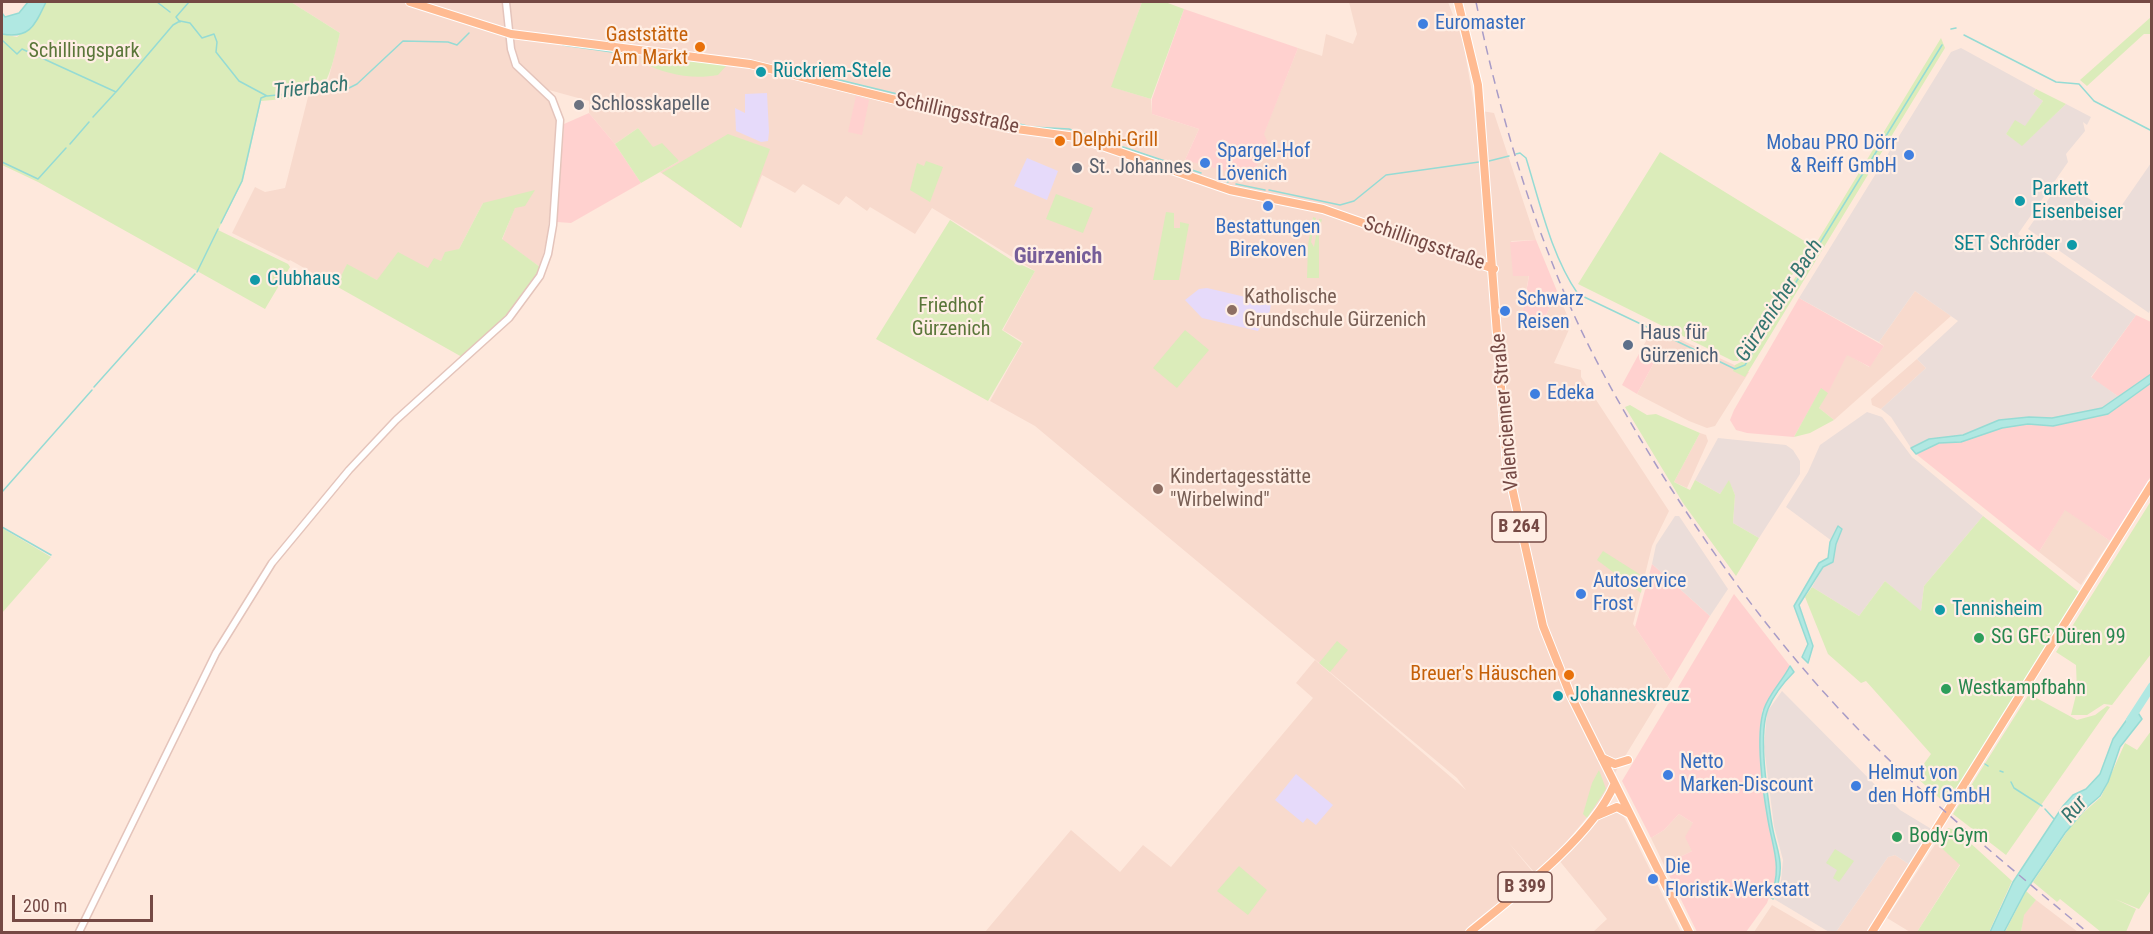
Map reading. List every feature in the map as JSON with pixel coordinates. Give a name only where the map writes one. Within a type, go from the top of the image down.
[{"type":"main road","name":"Schillingsstraße","points":[[410,2],[511,34],[750,64],[1009,128],[1076,137],[1230,190],[1320,208],[1494,269]]},
{"type":"main road","name":"Valencienner Straße","points":[[1458,2],[1478,85],[1494,269],[1507,465],[1547,639],[1562,677],[1600,757],[1689,933]]},
{"type":"main road","points":[[1872,933],[2151,484]]},
{"type":"main road","points":[[1600,757],[1615,764],[1628,760]]},
{"type":"main road","name":"B 399","points":[[1470,933],[1536,877],[1592,819],[1614,784]]},
{"type":"main road","points":[[1592,819],[1617,807],[1629,814]]},
{"type":"street","points":[[79,933],[216,653],[272,563],[349,470],[396,420],[521,306],[540,276],[550,243],[560,120],[552,99],[516,64],[511,54],[511,34],[506,2]]},
{"type":"shaded area","points":[[291,2],[1142,2],[1112,87],[1151,99],[1152,114],[1199,129],[1185,160],[1263,135],[1298,48],[1322,56],[1326,34],[1353,44],[1357,34],[1349,2],[1448,2],[1463,41],[1475,110],[1494,113],[1536,240],[1511,241],[1529,275],[1521,320],[1535,319],[1543,322],[1557,291],[1571,325],[1554,363],[1581,370],[1581,377],[1669,511],[1652,546],[1633,624],[1671,681],[1616,771],[1603,798],[1559,851],[1535,873],[1508,842],[1536,876],[1467,932],[985,932],[1071,830],[1120,872],[1143,845],[1171,867],[1313,698],[1296,683],[1315,660],[1466,790],[1457,778],[1035,426],[990,401],[1023,342],[1003,330],[1035,271],[932,208],[915,234],[870,207],[867,211],[846,196],[839,205],[803,184],[795,193],[762,175],[741,228],[660,172],[679,161],[653,148],[638,128],[615,144],[589,113],[589,101],[549,90],[544,95],[555,111],[559,128],[547,238],[540,267],[502,240],[515,207],[483,203],[459,249],[428,269],[377,280],[347,265],[336,286],[290,260],[232,233],[255,187],[265,192],[285,188],[308,97],[328,81],[340,33]]},
{"type":"shaded area","points":[[1184,9],[1298,48],[1264,134],[1268,143],[1251,178],[1185,160],[1199,129],[1152,114],[1152,99]]},
{"type":"shaded area","points":[[1961,48],[2036,89],[2033,94],[2043,101],[2025,127],[2015,121],[2006,134],[2022,145],[2066,104],[2091,117],[2087,125],[2083,122],[2085,131],[2066,154],[2068,162],[2018,234],[2136,315],[2091,377],[2119,397],[2102,408],[2052,418],[2029,417],[1999,420],[1963,435],[1929,439],[1911,448],[1891,417],[1881,409],[1926,368],[1917,359],[1958,321],[1915,291],[1879,342],[1799,298],[1951,52]]},
{"type":"shaded area","points":[[767,93],[768,141],[761,142],[736,131],[735,108],[745,113],[745,94]]},
{"type":"shaded area","points":[[856,96],[869,100],[862,135],[848,132]]},
{"type":"shaded area","points":[[589,113],[615,144],[641,183],[571,223],[557,222],[564,124]]},
{"type":"shaded area","points":[[1027,158],[1058,171],[1047,200],[1014,186]]},
{"type":"shaded area","points":[[2151,163],[2152,304],[2149,313],[2028,229],[2061,181],[2115,215]]},
{"type":"shaded area","points":[[1536,240],[1557,291],[1543,322],[1535,319],[1521,321],[1529,276],[1513,276],[1510,242]]},
{"type":"shaded area","name":"Katholische Grundschule Gürzenich","points":[[1207,288],[1271,303],[1270,311],[1258,331],[1202,318],[1185,300],[1199,289]]},
{"type":"shaded area","points":[[1915,291],[1951,316],[1834,420],[1819,408],[1847,354],[1869,367],[1884,346],[1879,342]]},
{"type":"shaded area","points":[[1799,298],[1884,346],[1870,367],[1847,355],[1828,393],[1821,389],[1794,437],[1736,430],[1730,420],[1734,410]]},
{"type":"shaded area","points":[[2136,315],[2151,322],[2151,374],[2119,397],[2091,378]]},
{"type":"shaded area","points":[[1654,327],[1749,372],[1715,426],[1707,428],[1689,421],[1637,394],[1656,359],[1641,350]]},
{"type":"shaded area","points":[[1641,350],[1656,359],[1637,394],[1622,385]]},
{"type":"shaded area","points":[[1917,359],[1926,368],[1881,409],[1872,405],[1871,399]]},
{"type":"shaded area","points":[[2151,383],[2151,476],[2110,541],[2065,510],[2039,552],[1916,454],[1939,443],[1961,442],[2002,428],[2028,424],[2053,426],[2108,414]]},
{"type":"shaded area","points":[[1867,412],[1882,417],[1912,457],[1983,516],[1924,586],[1921,612],[1885,581],[1859,616],[1812,587],[1836,544],[1786,507],[1808,472],[1820,445]]},
{"type":"shaded area","points":[[1700,433],[1706,435],[1708,441],[1687,488],[1674,482]]},
{"type":"shaded area","points":[[1718,438],[1786,445],[1793,450],[1800,461],[1800,474],[1759,538],[1733,523],[1735,495],[1729,481],[1720,494],[1695,480]]},
{"type":"shaded area","points":[[2065,509],[2110,541],[2081,585],[2039,552]]},
{"type":"shaded area","points":[[1675,516],[1679,516],[1728,589],[1710,616],[1652,564],[1656,545]]},
{"type":"shaded area","points":[[1652,564],[1710,616],[1671,681],[1635,627]]},
{"type":"shaded area","points":[[1734,594],[1790,666],[1762,711],[1760,747],[1762,785],[1778,871],[1767,903],[1746,932],[1697,932],[1664,865],[1692,851],[1685,837],[1693,823],[1679,814],[1664,830],[1651,838],[1622,781]]},
{"type":"shaded area","points":[[1782,691],[1900,810],[1933,830],[1910,865],[1895,855],[1888,857],[1836,932],[1829,932],[1774,899],[1781,881],[1783,860],[1774,826],[1764,747],[1767,712]]},
{"type":"shaded area","points":[[1296,774],[1333,805],[1316,825],[1307,818],[1303,823],[1275,800]]},
{"type":"shaded area","points":[[1614,811],[1621,811],[1681,932],[1593,932],[1607,919],[1558,859],[1596,820]]},
{"type":"shaded area","points":[[1679,814],[1693,823],[1692,851],[1664,865],[1651,838],[1664,830]]},
{"type":"shaded area","points":[[1936,843],[1960,864],[1917,932],[1910,932],[1887,918]]},
{"type":"shaded area","points":[[1895,855],[1910,865],[1867,932],[1836,932],[1888,857]]},
{"type":"shaded area","points":[[2036,900],[2078,932],[2021,932],[2023,915]]},
{"type":"shaded area","points":[[1772,905],[1818,932],[1754,932]]},
{"type":"green space","name":"Schillingspark","points":[[46,2],[291,2],[340,33],[331,69],[320,88],[299,97],[261,101],[243,181],[218,230],[290,267],[265,309],[38,182],[2,165],[2,34],[17,37],[38,18]]},
{"type":"green space","points":[[1142,2],[1165,2],[1184,9],[1151,99],[1111,87]]},
{"type":"green space","points":[[2151,17],[2150,34],[2144,34],[2087,86],[2080,80]]},
{"type":"green space","points":[[1941,38],[1945,48],[1745,377],[1733,371],[1735,365],[1745,360]]},
{"type":"green space","points":[[642,57],[727,65],[718,75],[698,77],[669,73],[641,62]]},
{"type":"green space","points":[[2036,89],[2066,104],[2022,146],[2006,134],[2015,120],[2025,126],[2043,101],[2033,94]]},
{"type":"green space","points":[[638,128],[653,147],[662,143],[679,161],[641,183],[615,144]]},
{"type":"green space","points":[[728,134],[770,149],[741,228],[662,173]]},
{"type":"green space","points":[[1660,152],[1811,245],[1738,361],[1733,361],[1578,284]]},
{"type":"green space","points":[[926,161],[943,167],[930,202],[910,190],[917,163],[924,166]]},
{"type":"green space","points":[[535,190],[525,206],[515,208],[502,239],[540,267],[533,281],[515,305],[462,357],[336,286],[347,264],[377,280],[398,252],[428,268],[434,258],[441,261],[445,252],[459,249],[483,203]]},
{"type":"green space","points":[[1056,194],[1093,208],[1083,233],[1046,219]]},
{"type":"green space","points":[[1166,212],[1174,213],[1174,228],[1180,228],[1180,222],[1189,224],[1179,280],[1153,280]]},
{"type":"green space","points":[[1313,217],[1316,218],[1311,242],[1314,247],[1319,219],[1322,219],[1319,231],[1319,278],[1307,278],[1308,245]]},
{"type":"green space","name":"Friedhof Gürzenich","points":[[950,220],[1013,261],[1035,271],[1002,330],[1022,343],[988,401],[876,339]]},
{"type":"green space","points":[[1185,330],[1209,350],[1177,388],[1153,368]]},
{"type":"green space","points":[[1821,388],[1828,393],[1819,408],[1834,420],[1810,433],[1794,437]]},
{"type":"green space","points":[[1630,405],[1647,415],[1656,414],[1700,433],[1674,482],[1690,490],[1695,480],[1720,494],[1729,480],[1735,495],[1733,523],[1759,538],[1736,576],[1683,503],[1625,407]]},
{"type":"green space","points":[[2151,501],[2151,654],[2112,705],[2104,704],[2087,715],[2071,715],[2077,691],[2076,665],[2056,652]]},
{"type":"green space","name":"SG GFC Düren 99","points":[[1983,516],[2079,592],[1947,805],[1915,776],[1931,754],[1866,681],[1861,683],[1828,654],[1805,597],[1812,587],[1859,616],[1885,581],[1921,611],[1924,586]]},
{"type":"green space","points":[[2,528],[51,557],[2,613]]},
{"type":"green space","points":[[1603,551],[1644,577],[1641,593],[1597,560]]},
{"type":"green space","points":[[1337,641],[1348,650],[1330,672],[1319,663]]},
{"type":"green space","points":[[2029,694],[2077,720],[2095,715],[2107,706],[2110,707],[2006,855],[1953,814]]},
{"type":"green space","points":[[2151,731],[2151,890],[2139,909],[2115,899],[2136,909],[2126,932],[2101,932],[2060,899],[2057,902],[2033,882],[2075,820],[2101,797],[2125,743],[2137,750]]},
{"type":"green space","points":[[1599,770],[1606,789],[1587,818],[1583,814],[1592,783]]},
{"type":"green space","points":[[1948,828],[1956,830],[2012,881],[1989,932],[1917,932],[1960,865],[1936,843]]},
{"type":"green space","points":[[1835,849],[1854,861],[1839,882],[1833,878],[1837,870],[1826,863]]},
{"type":"green space","points":[[1239,866],[1267,890],[1248,915],[1217,891]]},
{"type":"green space","points":[[2026,891],[2036,900],[2024,915],[2021,932],[2005,932]]},
{"type":"water","points":[[28,2],[46,2],[35,24],[19,34],[2,34],[2,13],[5,17],[19,13]]},
{"type":"water","points":[[2151,374],[2151,383],[2108,414],[2053,426],[2028,424],[2002,428],[1961,442],[1939,443],[1916,454],[1911,448],[1929,439],[1963,435],[1999,420],[2029,417],[2052,418],[2102,408]]},
{"type":"water","points":[[1838,526],[1842,529],[1836,544],[1833,562],[1823,567],[1799,605],[1813,646],[1808,663],[1802,657],[1808,644],[1794,606],[1819,563],[1828,558],[1830,542]]},
{"type":"water","points":[[1790,666],[1794,672],[1770,704],[1764,733],[1767,794],[1780,858],[1780,875],[1773,899],[1770,897],[1776,877],[1776,859],[1764,795],[1761,720],[1766,703]]},
{"type":"water","points":[[2135,708],[2142,719],[2120,747],[2108,782],[2100,796],[2086,808],[2065,833],[2025,892],[2004,932],[1990,932],[2013,882],[2063,806],[2073,795],[2086,789],[2100,774],[2113,739]]},
{"type":"waterway","points":[[157,2],[170,12]]},
{"type":"waterway","points":[[180,22],[176,17],[189,2]]},
{"type":"waterway","name":"Trierbach","points":[[2,40],[17,54],[22,49],[116,92],[173,25],[180,21],[190,23],[202,38],[214,34],[217,42],[216,52],[239,81],[267,96],[328,85],[349,88],[357,84],[403,41],[448,42],[457,45],[469,33]]},
{"type":"waterway","name":"Gürzenicher Bach","points":[[1951,29],[1956,28]]},
{"type":"waterway","name":"Gürzenicher Bach","points":[[1964,35],[2056,82],[2079,84],[2094,101],[2152,131]]},
{"type":"waterway","name":"Gürzenicher Bach","points":[[563,45],[633,55]]},
{"type":"waterway","name":"Gürzenicher Bach","points":[[1516,154],[1520,153],[1526,158],[1553,246],[1578,294],[1735,369],[1745,365],[1942,45]]},
{"type":"waterway","name":"Gürzenicher Bach","points":[[774,64],[922,100]]},
{"type":"waterway","points":[[93,117],[115,93]]},
{"type":"waterway","points":[[221,223],[242,181],[261,98],[266,96]]},
{"type":"waterway","name":"Gürzenicher Bach","points":[[941,104],[1031,127],[1069,129],[1201,173]]},
{"type":"waterway","points":[[70,144],[89,122]]},
{"type":"waterway","points":[[2,162],[38,179],[66,148]]},
{"type":"waterway","name":"Gürzenicher Bach","points":[[1489,161],[1509,156]]},
{"type":"waterway","name":"Gürzenicher Bach","points":[[1269,190],[1340,205],[1354,201],[1386,175],[1479,162]]},
{"type":"waterway","name":"Gürzenicher Bach","points":[[1218,178],[1228,182]]},
{"type":"waterway","name":"Gürzenicher Bach","points":[[1236,184],[1265,190]]},
{"type":"waterway","points":[[197,272],[218,229]]},
{"type":"waterway","points":[[94,387],[195,274]]},
{"type":"waterway","points":[[2,492],[92,390]]},
{"type":"waterway","points":[[2,527],[51,555]]},
{"type":"waterway","name":"Rur","points":[[2130,720],[2152,686]]},
{"type":"waterway","points":[[2011,782],[2014,788],[2042,806]]},
{"type":"waterway","points":[[2045,809],[2054,819]]},
{"type":"railway","points":[[1476,2],[1491,69],[1519,167],[1541,233],[1564,291],[1614,394],[1682,506],[1761,616],[1848,719],[1930,798],[2087,932]]},
{"type":"place","name":"Euromaster","points":[[1423,24]]},
{"type":"place","name":"Gaststätte Am Markt","points":[[700,47]]},
{"type":"place","name":"Rückriem-Stele","points":[[761,72]]},
{"type":"place","name":"Schlosskapelle","points":[[579,105]]},
{"type":"place","name":"Delphi-Grill","points":[[1060,141]]},
{"type":"place","name":"Mobau PRO Dörr & Reiff GmbH","points":[[1909,155]]},
{"type":"place","name":"Spargel-Hof Lövenich","points":[[1205,163]]},
{"type":"place","name":"St. Johannes","points":[[1077,168]]},
{"type":"place","name":"Parkett Eisenbeiser","points":[[2020,201]]},
{"type":"place","name":"Bestattungen Birekoven","points":[[1268,206]]},
{"type":"place","name":"SET Schröder","points":[[2072,245]]},
{"type":"place","name":"Clubhaus","points":[[255,280]]},
{"type":"place","name":"Katholische Grundschule Gürzenich","points":[[1232,310]]},
{"type":"place","name":"Schwarz Reisen","points":[[1505,311]]},
{"type":"place","name":"Haus für Gürzenich","points":[[1628,345]]},
{"type":"place","name":"Edeka","points":[[1535,394]]},
{"type":"place","name":"Kindertagesstätte \"Wirbelwind\"","points":[[1158,489]]},
{"type":"place","name":"Autoservice Frost","points":[[1581,594]]},
{"type":"place","name":"Tennisheim","points":[[1940,610]]},
{"type":"place","name":"SG GFC Düren 99","points":[[1979,638]]},
{"type":"place","name":"Breuer's Häuschen","points":[[1569,675]]},
{"type":"place","name":"Westkampfbahn","points":[[1946,689]]},
{"type":"place","name":"Johanneskreuz","points":[[1558,696]]},
{"type":"place","name":"Netto Marken-Discount","points":[[1668,775]]},
{"type":"place","name":"Helmut von den Hoff GmbH","points":[[1856,786]]},
{"type":"place","name":"Body-Gym","points":[[1897,837]]},
{"type":"place","name":"Die Floristik-Werkstatt","points":[[1653,879]]},
{"type":"district","name":"Gürzenich","points":[[1058,257]]}]
